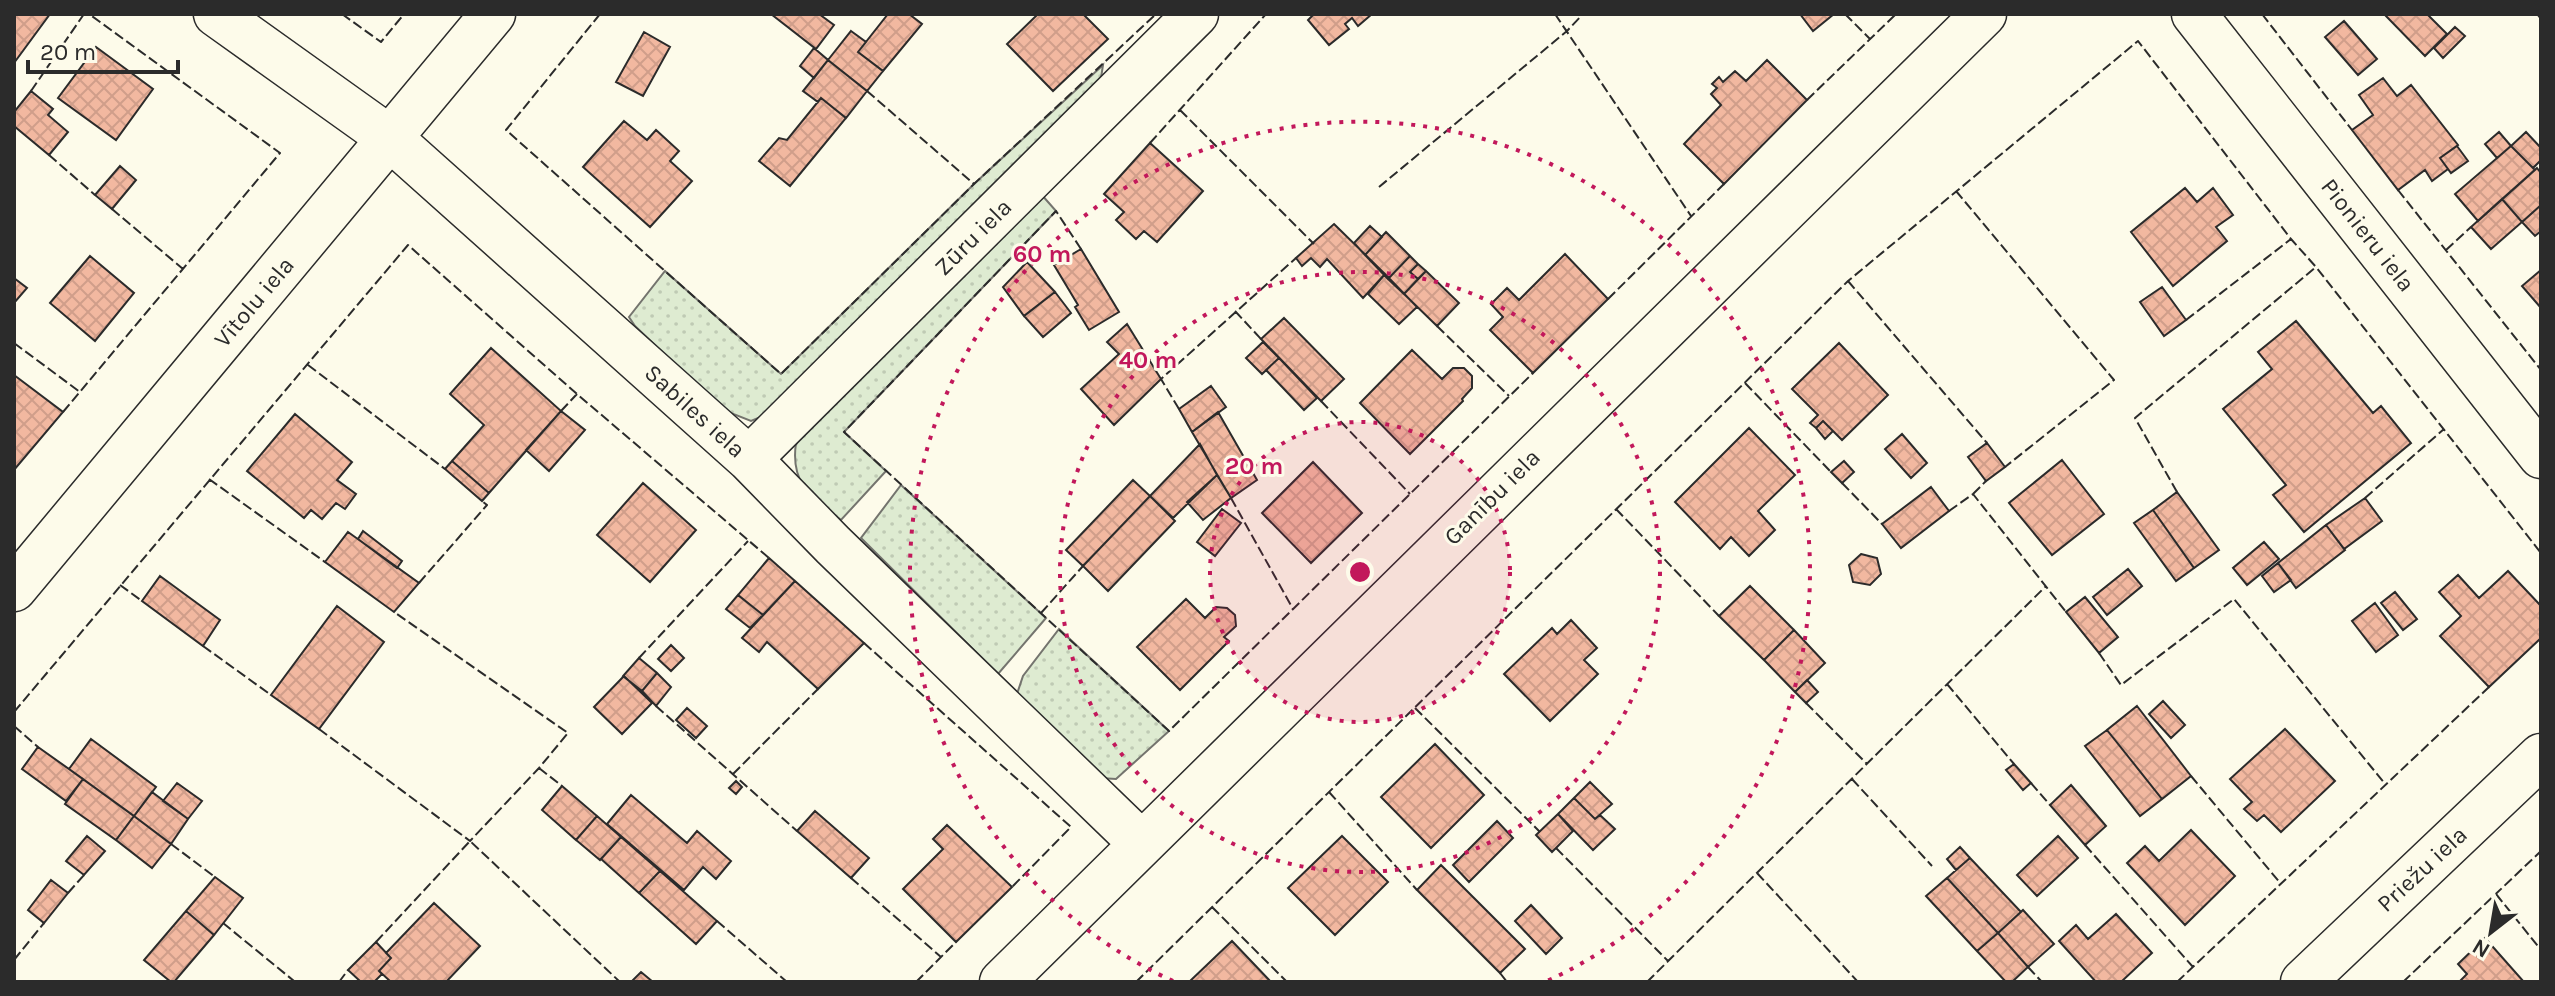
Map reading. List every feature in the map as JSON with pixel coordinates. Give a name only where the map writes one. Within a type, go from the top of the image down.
[{"type":"street","name":"Sabiles iela","points":[[216,14],[391,139],[749,459],[833,545],[1142,844]]},
{"type":"street","name":"Vītolu iela","points":[[14,589],[493,14]]},
{"type":"street","name":"Zūru iela","points":[[749,459],[1196,14]]},
{"type":"street","name":"Ganību iela","points":[[1002,982],[1984,14]]},
{"type":"street","name":"Pionieru iela","points":[[2194,14],[2541,456]]},
{"type":"street","name":"Priežu iela","points":[[2303,982],[2541,756]]},
{"type":"green space","points":[[1103,65],[1101,78],[775,411],[751,421],[723,410],[629,317],[665,271],[781,374],[974,184]]},
{"type":"green space","points":[[1041,194],[1056,211],[844,432],[886,471],[841,520],[805,488],[796,469],[796,443]]},
{"type":"green space","points":[[901,485],[1046,618],[998,674],[861,538]]},
{"type":"green space","points":[[1059,629],[1169,731],[1116,779],[1100,778],[1017,694],[1023,676]]},
{"type":"building","points":[[14,14],[50,14],[14,63]]},
{"type":"building","points":[[771,14],[819,14],[834,25],[816,49]]},
{"type":"building","points":[[888,14],[909,14],[922,24],[883,71],[858,52]]},
{"type":"building","points":[[1038,14],[1083,14],[1108,39],[1053,91],[1007,44]]},
{"type":"building","points":[[1314,14],[1372,14],[1358,26],[1352,18],[1345,24],[1349,29],[1329,45],[1308,20]]},
{"type":"building","points":[[1800,14],[1834,14],[1813,31]]},
{"type":"building","points":[[2384,14],[2427,14],[2447,34],[2425,56]]},
{"type":"building","points":[[2344,21],[2377,59],[2358,75],[2325,37]]},
{"type":"building","points":[[2455,27],[2465,36],[2443,58],[2434,48]]},
{"type":"building","points":[[851,31],[866,42],[858,52],[883,71],[867,91],[828,60]]},
{"type":"building","points":[[644,32],[670,47],[643,96],[616,82]]},
{"type":"building","points":[[96,47],[153,89],[116,140],[58,98]]},
{"type":"building","points":[[814,48],[828,60],[814,78],[800,66]]},
{"type":"building","points":[[828,60],[867,91],[846,118],[821,98],[818,102],[803,91]]},
{"type":"building","points":[[1767,60],[1807,100],[1724,184],[1684,144],[1721,105],[1711,94],[1717,88],[1712,84],[1719,77],[1723,82],[1735,71],[1746,81]]},
{"type":"building","points":[[2383,78],[2397,96],[2411,85],[2458,145],[2440,158],[2448,169],[2432,181],[2425,170],[2398,190],[2352,130],[2373,115],[2359,95]]},
{"type":"building","points":[[31,91],[53,109],[48,115],[68,132],[49,155],[14,126],[14,112]]},
{"type":"building","points":[[821,98],[846,118],[790,186],[759,161],[779,138],[787,140]]},
{"type":"building","points":[[624,121],[647,140],[656,130],[679,151],[670,161],[692,181],[650,227],[583,167]]},
{"type":"building","points":[[2499,132],[2511,146],[2497,158],[2485,144]]},
{"type":"building","points":[[2526,132],[2541,148],[2541,160],[2533,168],[2511,146]]},
{"type":"building","points":[[1150,143],[1203,191],[1157,242],[1144,231],[1136,239],[1116,220],[1124,212],[1104,194]]},
{"type":"building","points":[[2457,146],[2468,161],[2451,173],[2440,158]]},
{"type":"building","points":[[2511,146],[2535,170],[2478,221],[2455,194]]},
{"type":"building","points":[[120,166],[136,180],[112,209],[95,195]]},
{"type":"building","points":[[2537,168],[2541,173],[2541,205],[2522,222],[2502,199]]},
{"type":"building","points":[[2185,188],[2197,202],[2213,188],[2233,215],[2216,227],[2227,241],[2173,286],[2131,232]]},
{"type":"building","points":[[2502,199],[2522,222],[2491,249],[2471,227]]},
{"type":"building","points":[[2541,205],[2541,231],[2535,236],[2522,222]]},
{"type":"building","points":[[1334,224],[1385,274],[1363,298],[1327,259],[1320,267],[1311,258],[1302,266],[1296,258]]},
{"type":"building","points":[[1370,226],[1382,237],[1365,255],[1354,243]]},
{"type":"building","points":[[1386,232],[1410,256],[1388,279],[1365,255]]},
{"type":"building","points":[[1081,249],[1119,312],[1089,330],[1054,265]]},
{"type":"building","points":[[1565,254],[1608,299],[1533,373],[1490,330],[1503,317],[1491,304],[1507,288],[1519,300]]},
{"type":"building","points":[[90,256],[134,293],[95,341],[50,303]]},
{"type":"building","points":[[1410,256],[1418,264],[1410,272],[1418,279],[1404,294],[1388,279]]},
{"type":"building","points":[[1027,262],[1055,292],[1024,316],[1003,287]]},
{"type":"building","points":[[1418,264],[1426,271],[1418,279],[1410,272]]},
{"type":"building","points":[[2541,270],[2541,308],[2522,286]]},
{"type":"building","points":[[1426,271],[1459,303],[1437,326],[1404,294]]},
{"type":"building","points":[[1385,274],[1417,307],[1399,324],[1368,294]]},
{"type":"building","points":[[14,278],[27,288],[14,303]]},
{"type":"building","points":[[2162,287],[2186,320],[2164,336],[2140,302]]},
{"type":"building","points":[[1055,292],[1071,313],[1043,337],[1024,316]]},
{"type":"building","points":[[1284,318],[1344,379],[1321,401],[1261,339]]},
{"type":"building","points":[[2296,321],[2373,413],[2381,406],[2411,443],[2304,532],[2273,495],[2286,485],[2223,409],[2272,369],[2258,352]]},
{"type":"building","points":[[1127,324],[1161,379],[1114,425],[1081,389],[1119,354],[1107,342]]},
{"type":"building","points":[[1263,342],[1279,358],[1262,374],[1246,358]]},
{"type":"building","points":[[1839,343],[1888,395],[1842,440],[1823,421],[1816,428],[1810,423],[1818,415],[1792,389]]},
{"type":"building","points":[[491,348],[561,411],[489,493],[452,461],[484,425],[450,394]]},
{"type":"building","points":[[1412,350],[1442,379],[1453,368],[1464,368],[1472,376],[1472,388],[1410,454],[1360,403]]},
{"type":"building","points":[[1279,358],[1317,398],[1304,410],[1266,370]]},
{"type":"building","points":[[14,375],[63,412],[14,470]]},
{"type":"building","points":[[1211,386],[1226,407],[1192,432],[1179,409]]},
{"type":"building","points":[[561,411],[585,430],[549,471],[526,450]]},
{"type":"building","points":[[1218,412],[1257,480],[1231,498],[1192,432]]},
{"type":"building","points":[[295,414],[352,462],[337,480],[356,494],[345,509],[336,503],[322,519],[311,510],[304,518],[247,471]]},
{"type":"building","points":[[1823,421],[1833,431],[1825,439],[1816,428]]},
{"type":"building","points":[[1749,428],[1795,475],[1758,511],[1775,530],[1749,556],[1731,537],[1720,549],[1675,502]]},
{"type":"building","points":[[1902,434],[1927,463],[1911,478],[1885,449]]},
{"type":"building","points":[[1987,443],[2005,467],[1986,481],[1968,457]]},
{"type":"building","points":[[1200,444],[1217,475],[1173,518],[1150,496]]},
{"type":"building","points":[[2062,460],[2104,514],[2052,555],[2009,503]]},
{"type":"building","points":[[452,461],[489,493],[482,501],[445,469]]},
{"type":"building","points":[[1844,461],[1854,472],[1842,483],[1831,472]]},
{"type":"building","points":[[1313,462],[1362,513],[1311,563],[1262,513]]},
{"type":"building","points":[[1217,475],[1231,498],[1203,520],[1187,502]]},
{"type":"building","points":[[1133,480],[1150,496],[1083,566],[1066,550]]},
{"type":"building","points":[[643,483],[696,530],[650,582],[597,535]]},
{"type":"building","points":[[1931,487],[1949,511],[1901,548],[1882,524]]},
{"type":"building","points":[[2177,492],[2219,550],[2194,568],[2153,510]]},
{"type":"building","points":[[1150,496],[1175,521],[1108,591],[1083,566]]},
{"type":"building","points":[[2365,498],[2382,521],[2344,549],[2326,525]]},
{"type":"building","points":[[1222,509],[1241,523],[1215,556],[1197,542]]},
{"type":"building","points":[[2153,510],[2194,568],[2176,581],[2134,523]]},
{"type":"building","points":[[2326,525],[2345,550],[2296,588],[2278,563]]},
{"type":"building","points":[[363,531],[402,561],[397,568],[358,539]]},
{"type":"building","points":[[348,532],[419,583],[394,612],[325,562]]},
{"type":"building","points":[[2264,542],[2279,559],[2247,585],[2233,568]]},
{"type":"building","points":[[1861,554],[1877,558],[1881,574],[1870,585],[1853,582],[1849,565]]},
{"type":"building","points":[[769,558],[795,581],[763,615],[738,595]]},
{"type":"building","points":[[2278,563],[2291,580],[2274,592],[2262,576]]},
{"type":"building","points":[[2128,569],[2142,586],[2107,615],[2093,597]]},
{"type":"building","points":[[2508,571],[2541,606],[2541,638],[2489,687],[2440,636],[2461,616],[2439,592],[2458,575],[2479,598]]},
{"type":"building","points":[[160,576],[220,620],[203,646],[142,601]]},
{"type":"building","points":[[795,581],[864,643],[818,689],[767,642],[759,652],[742,638]]},
{"type":"building","points":[[1750,586],[1794,630],[1764,660],[1719,616]]},
{"type":"building","points":[[2395,592],[2417,619],[2403,630],[2381,603]]},
{"type":"building","points":[[738,595],[763,615],[750,628],[726,609]]},
{"type":"building","points":[[2085,597],[2118,637],[2099,653],[2066,612]]},
{"type":"building","points":[[1186,599],[1205,618],[1216,607],[1227,608],[1235,615],[1236,626],[1224,637],[1229,641],[1180,690],[1137,647]]},
{"type":"building","points":[[2375,603],[2398,635],[2376,652],[2352,621]]},
{"type":"building","points":[[337,606],[384,642],[319,729],[271,695]]},
{"type":"building","points":[[1571,620],[1597,648],[1584,660],[1598,674],[1550,721],[1504,674],[1552,628],[1557,634]]},
{"type":"building","points":[[1794,630],[1825,663],[1795,692],[1764,660]]},
{"type":"building","points":[[671,645],[684,658],[671,671],[658,659]]},
{"type":"building","points":[[639,658],[657,673],[642,691],[623,676]]},
{"type":"building","points":[[657,673],[671,687],[656,706],[642,691]]},
{"type":"building","points":[[624,676],[652,703],[622,734],[594,707]]},
{"type":"building","points":[[1807,680],[1818,692],[1806,703],[1795,692]]},
{"type":"building","points":[[2163,701],[2185,725],[2171,738],[2149,714]]},
{"type":"building","points":[[2137,706],[2191,776],[2162,799],[2107,730]]},
{"type":"building","points":[[687,708],[707,726],[696,738],[676,720]]},
{"type":"building","points":[[2285,729],[2335,781],[2281,832],[2264,815],[2257,821],[2244,809],[2252,802],[2230,779]]},
{"type":"building","points":[[2107,730],[2162,799],[2140,816],[2085,746]]},
{"type":"building","points":[[91,739],[156,787],[134,816],[69,769]]},
{"type":"building","points":[[1435,744],[1484,795],[1431,848],[1381,797]]},
{"type":"building","points":[[38,747],[83,779],[66,801],[22,769]]},
{"type":"building","points":[[2014,764],[2031,783],[2023,790],[2006,770]]},
{"type":"building","points":[[83,779],[134,816],[116,840],[65,804]]},
{"type":"building","points":[[736,781],[742,787],[736,794],[729,788]]},
{"type":"building","points":[[1590,782],[1612,804],[1595,819],[1574,798]]},
{"type":"building","points":[[177,783],[202,801],[188,819],[163,801]]},
{"type":"building","points":[[2071,785],[2106,826],[2085,845],[2050,805]]},
{"type":"building","points":[[562,786],[597,816],[576,840],[542,810]]},
{"type":"building","points":[[152,792],[188,819],[171,844],[134,816]]},
{"type":"building","points":[[631,795],[687,843],[697,831],[731,861],[716,879],[703,867],[684,890],[607,824]]},
{"type":"building","points":[[1574,798],[1595,819],[1600,815],[1615,829],[1593,850],[1558,814]]},
{"type":"building","points":[[815,811],[869,858],[851,878],[797,831]]},
{"type":"building","points":[[1558,814],[1573,831],[1552,852],[1536,835]]},
{"type":"building","points":[[134,816],[171,844],[152,868],[116,840]]},
{"type":"building","points":[[597,816],[621,837],[600,860],[576,840]]},
{"type":"building","points":[[1497,821],[1513,838],[1469,882],[1453,865]]},
{"type":"building","points":[[947,825],[1012,887],[956,942],[903,889],[943,849],[933,839]]},
{"type":"building","points":[[2191,830],[2235,876],[2185,925],[2127,863],[2145,846],[2159,861]]},
{"type":"building","points":[[87,836],[105,851],[84,875],[66,861]]},
{"type":"building","points":[[1342,836],[1388,882],[1335,935],[1288,888]]},
{"type":"building","points":[[2058,836],[2078,858],[2037,896],[2017,875]]},
{"type":"building","points":[[621,837],[660,871],[639,893],[601,859]]},
{"type":"building","points":[[1960,847],[1970,858],[1956,870],[1947,859]]},
{"type":"building","points":[[1970,858],[2021,912],[1998,933],[1947,878]]},
{"type":"building","points":[[1441,865],[1525,949],[1500,973],[1417,890]]},
{"type":"building","points":[[660,871],[717,921],[696,944],[639,893]]},
{"type":"building","points":[[215,877],[243,898],[214,935],[186,911]]},
{"type":"building","points":[[1947,878],[1998,933],[1977,951],[1926,896]]},
{"type":"building","points":[[51,880],[68,893],[44,923],[28,910]]},
{"type":"building","points":[[434,903],[480,946],[446,982],[391,982],[379,971],[391,958],[386,953]]},
{"type":"building","points":[[1531,905],[1562,938],[1546,954],[1515,921]]},
{"type":"building","points":[[2023,910],[2054,944],[2028,967],[1998,933]]},
{"type":"building","points":[[186,911],[214,935],[171,982],[144,960]]},
{"type":"building","points":[[2116,914],[2152,953],[2121,982],[2096,982],[2059,941],[2076,925],[2088,939]]},
{"type":"building","points":[[1998,933],[2028,967],[2012,982],[2006,982],[1977,951]]},
{"type":"building","points":[[2485,938],[2524,982],[2459,982],[2467,974],[2458,964]]},
{"type":"building","points":[[1232,941],[1271,982],[1189,982]]},
{"type":"building","points":[[376,942],[391,958],[374,982],[361,982],[348,970]]},
{"type":"building","points":[[641,972],[653,982],[631,982]]},
{"type":"fence","points":[[31,91],[84,14]]},
{"type":"fence","points":[[63,412],[280,153],[89,14]]},
{"type":"fence","points":[[342,14],[381,42],[404,14]]},
{"type":"fence","points":[[600,14],[506,130],[781,374],[974,184]]},
{"type":"fence","points":[[867,91],[974,184],[1156,14]]},
{"type":"fence","points":[[1150,143],[1266,14]]},
{"type":"fence","points":[[1555,14],[1691,216]]},
{"type":"fence","points":[[1379,187],[1567,31],[1583,14]]},
{"type":"fence","points":[[1845,14],[1870,39]]},
{"type":"fence","points":[[1807,100],[1896,14]]},
{"type":"fence","points":[[2262,14],[2352,130]]},
{"type":"fence","points":[[2537,14],[2541,19]]},
{"type":"fence","points":[[1136,982],[1848,281],[2138,41],[2541,553]]},
{"type":"fence","points":[[1180,110],[1314,244]]},
{"type":"fence","points":[[49,155],[95,195]]},
{"type":"fence","points":[[1608,299],[1724,184]]},
{"type":"fence","points":[[2398,190],[2541,370]]},
{"type":"fence","points":[[1956,191],[2114,380],[2005,467]]},
{"type":"fence","points":[[112,209],[183,269]]},
{"type":"fence","points":[[1081,249],[1056,211],[844,432],[1169,731],[1533,373]]},
{"type":"fence","points":[[2446,250],[2471,227]]},
{"type":"fence","points":[[2186,320],[2291,239]]},
{"type":"fence","points":[[14,712],[408,245],[769,558]]},
{"type":"fence","points":[[1179,409],[1161,379],[1296,258]]},
{"type":"fence","points":[[2177,492],[2135,418],[2316,267]]},
{"type":"fence","points":[[1848,281],[1987,443]]},
{"type":"fence","points":[[1235,311],[1261,339]]},
{"type":"fence","points":[[1437,326],[1509,396]]},
{"type":"fence","points":[[14,343],[80,392]]},
{"type":"fence","points":[[308,365],[445,469]]},
{"type":"fence","points":[[1745,383],[1831,472]]},
{"type":"fence","points":[[561,411],[577,394]]},
{"type":"fence","points":[[1321,401],[1410,494]]},
{"type":"fence","points":[[2365,498],[2444,429]]},
{"type":"fence","points":[[209,479],[325,562]]},
{"type":"fence","points":[[1973,494],[1986,481]]},
{"type":"fence","points":[[1842,483],[1882,524]]},
{"type":"fence","points":[[1949,511],[1973,494],[2066,612]]},
{"type":"fence","points":[[1231,498],[1293,609]]},
{"type":"fence","points":[[419,583],[487,505],[482,501]]},
{"type":"fence","points":[[1616,509],[1719,616]]},
{"type":"fence","points":[[639,658],[748,541]]},
{"type":"fence","points":[[1041,613],[1083,566]]},
{"type":"fence","points":[[120,585],[142,601]]},
{"type":"fence","points":[[1647,982],[2045,587]]},
{"type":"fence","points":[[2099,653],[2121,685],[2234,599],[2386,785]]},
{"type":"fence","points":[[319,729],[470,841],[568,733],[394,612]]},
{"type":"fence","points":[[864,643],[1071,827],[1012,887]]},
{"type":"fence","points":[[203,646],[271,695]]},
{"type":"fence","points":[[1947,684],[2014,764]]},
{"type":"fence","points":[[2177,982],[2489,687]]},
{"type":"fence","points":[[733,774],[818,689]]},
{"type":"fence","points":[[1806,703],[1867,764]]},
{"type":"fence","points":[[656,706],[797,831]]},
{"type":"fence","points":[[1415,708],[1540,832]]},
{"type":"fence","points":[[14,726],[38,747]]},
{"type":"fence","points":[[539,768],[562,786]]},
{"type":"fence","points":[[2191,776],[2281,884]]},
{"type":"fence","points":[[1852,779],[1932,866]]},
{"type":"fence","points":[[2031,783],[2050,805]]},
{"type":"fence","points":[[1329,792],[1417,890]]},
{"type":"fence","points":[[376,942],[470,841],[620,982]]},
{"type":"fence","points":[[171,844],[215,877]]},
{"type":"fence","points":[[2085,845],[2193,967]]},
{"type":"fence","points":[[1556,848],[1668,961]]},
{"type":"fence","points":[[2403,982],[2541,851]]},
{"type":"fence","points":[[1757,873],[1858,982]]},
{"type":"fence","points":[[68,893],[84,875]]},
{"type":"fence","points":[[851,878],[941,957]]},
{"type":"fence","points":[[2496,894],[2541,950]]},
{"type":"fence","points":[[1212,907],[1287,982]]},
{"type":"fence","points":[[717,921],[787,982]]},
{"type":"fence","points":[[14,960],[44,923]]},
{"type":"fence","points":[[223,923],[294,981]]},
{"type":"fence","points":[[916,982],[956,942]]},
{"type":"fence","points":[[2028,967],[2042,982]]},
{"type":"fence","points":[[339,982],[348,970]]},
{"type":"fence","points":[[1500,973],[1507,982]]}]
